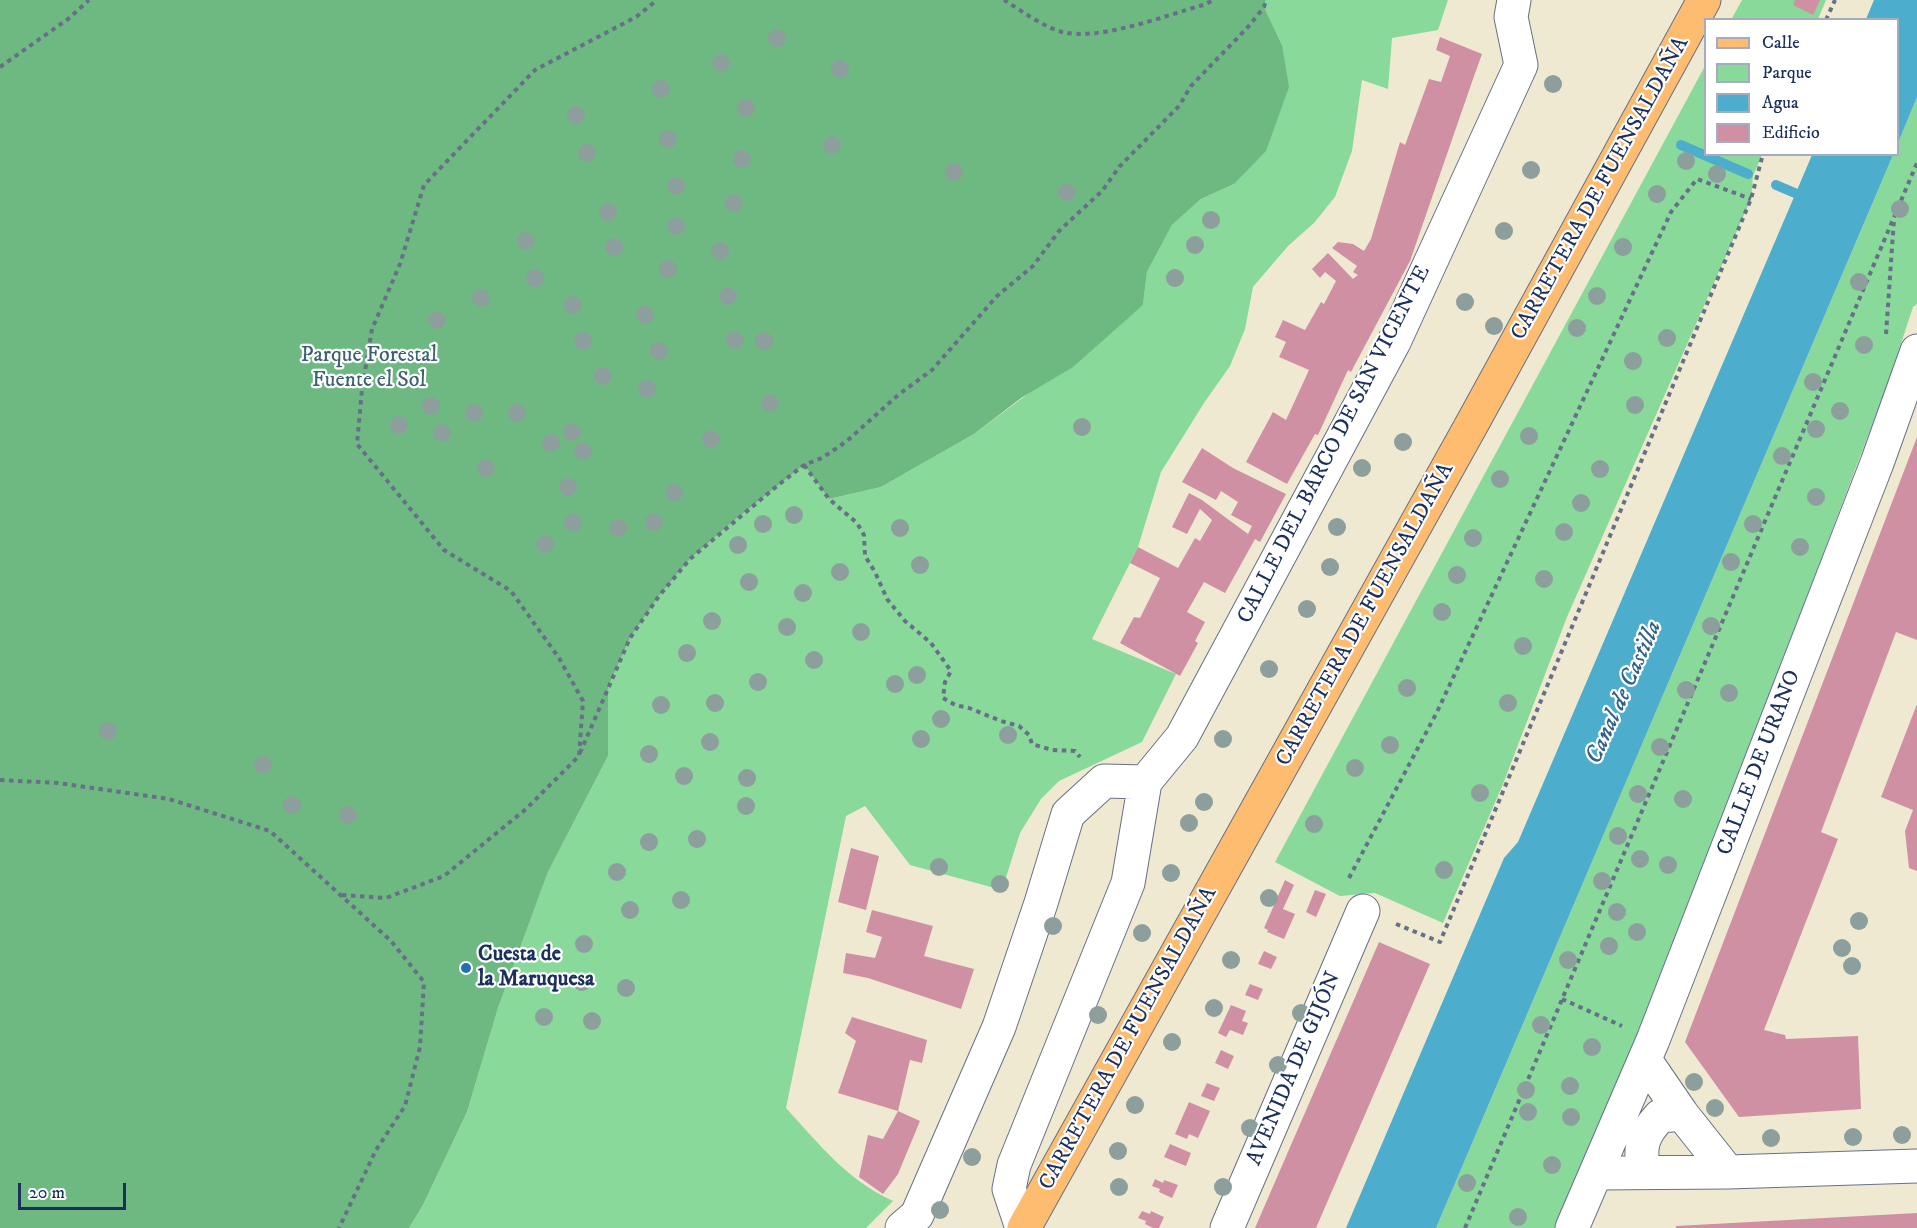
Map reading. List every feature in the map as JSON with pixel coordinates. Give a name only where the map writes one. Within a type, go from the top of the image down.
[{"type":"main road","name":"CARRETERA DE FUENSALDAÑA","points":[[1023,1228],[1473,422],[1704,0]]},
{"type":"street","points":[[1508,6],[1538,0]]},
{"type":"street","name":"CALLE DEL BARCO DE SAN VICENTE","points":[[1023,1228],[1009,1189],[1014,1165],[1128,883],[1145,782],[1182,737],[1394,342],[1521,65],[1508,6]]},
{"type":"street","name":"CALLE DE URANO","points":[[1572,1228],[1596,1173],[1638,1045],[1877,463],[1917,351]]},
{"type":"street","points":[[902,1228],[917,1215],[999,1027],[1068,814],[1104,781],[1145,782]]},
{"type":"street","name":"AVENIDA DE GIJÓN","points":[[1227,1228],[1363,911]]},
{"type":"street","points":[[1638,1045],[1682,1114],[1728,1172]]},
{"type":"street","points":[[1643,1172],[1640,1152],[1642,1139],[1660,1116],[1682,1114]]},
{"type":"street","points":[[1596,1173],[1728,1172],[1917,1166]]},
{"type":"path","points":[[0,67],[68,19],[89,0]]},
{"type":"path","points":[[579,756],[584,701],[559,658],[511,591],[444,550],[357,444],[362,389],[372,328],[400,264],[424,185],[535,70],[636,17],[657,0]]},
{"type":"path","points":[[1004,0],[1061,32],[1091,33],[1125,27],[1214,0]]},
{"type":"path","points":[[342,895],[386,898],[444,876],[526,809],[579,756],[630,638],[659,596],[690,558],[804,465],[822,458],[848,441],[898,395],[932,370],[997,296],[1033,266],[1059,231],[1102,191],[1120,166],[1179,106],[1191,86],[1248,27],[1264,7],[1266,0]]},
{"type":"path","points":[[1827,18],[1835,0]]},
{"type":"path","points":[[1751,199],[1697,179],[1671,212],[1437,712],[1340,896],[1363,911],[1440,942],[1751,199],[1762,156]]},
{"type":"path","points":[[1465,1228],[1917,163]]},
{"type":"path","points":[[804,465],[829,499],[857,523],[864,535],[865,556],[887,599],[905,621],[931,643],[951,670],[945,682],[943,698],[955,705],[1019,726],[1029,735],[1032,744],[1052,750],[1075,751],[1104,781]]},
{"type":"path","points":[[0,780],[58,783],[169,799],[270,831],[391,941],[424,982],[420,1047],[405,1106],[376,1150],[339,1228]]},
{"type":"path","points":[[1562,999],[1638,1045]]},
{"type":"green space","name":"Parque Forestal Fuente el Sol","points":[[0,0],[1266,0],[1264,7],[1282,45],[1289,87],[1266,151],[1234,184],[1201,199],[1172,225],[1147,272],[1143,305],[1073,367],[1021,398],[974,434],[881,487],[829,499],[804,465],[690,559],[659,596],[630,638],[608,687],[608,756],[548,872],[498,1008],[467,1112],[423,1205],[409,1228],[0,1228]]},
{"type":"green space","points":[[1266,0],[1448,0],[1438,30],[1392,38],[1388,89],[1362,80],[1352,151],[1335,197],[1314,223],[1288,246],[1253,287],[1245,329],[1230,366],[1161,472],[1138,547],[1092,639],[1176,674],[1142,742],[1059,781],[1041,799],[1020,833],[1002,890],[910,865],[865,806],[846,816],[786,1108],[847,1172],[893,1201],[866,1228],[409,1228],[423,1205],[467,1112],[498,1008],[548,872],[608,756],[608,687],[630,638],[659,596],[690,559],[804,465],[829,499],[881,487],[974,434],[1111,332],[1143,305],[1147,272],[1172,225],[1201,199],[1234,184],[1282,45],[1264,7]]},
{"type":"green space","points":[[1742,0],[1826,0],[1818,18],[1732,18]]},
{"type":"green space","points":[[1704,68],[1704,156],[1762,156],[1753,176],[1751,199],[1567,617],[1503,784],[1443,923],[1375,893],[1340,896],[1275,862]]},
{"type":"green space","points":[[1917,97],[1917,304],[1913,307],[1889,380],[1641,1035],[1560,1228],[1436,1228],[1893,156],[1899,156],[1899,141]]},
{"type":"water","points":[[1874,0],[1917,0],[1917,97],[1899,141],[1899,18],[1866,18]]},
{"type":"water","name":"Canal de Castilla","points":[[1812,156],[1893,156],[1436,1228],[1346,1228],[1504,858],[1518,842]]},
{"type":"building","points":[[1795,0],[1820,0],[1813,15],[1793,5]]},
{"type":"building","points":[[1440,37],[1482,54],[1410,261],[1351,372],[1348,370],[1318,435],[1315,434],[1287,484],[1246,462],[1273,412],[1286,420],[1309,370],[1279,357],[1286,342],[1275,337],[1283,320],[1305,330],[1321,302],[1324,304],[1336,281],[1325,272],[1320,278],[1312,269],[1328,253],[1353,279],[1358,275],[1353,272],[1357,266],[1332,248],[1338,242],[1353,244],[1364,251],[1371,239],[1400,142],[1405,145],[1429,79],[1441,82],[1450,56],[1436,50]]},
{"type":"building","points":[[1917,437],[1917,640],[1896,632],[1821,832],[1838,839],[1764,1030],[1785,1035],[1786,1039],[1858,1036],[1861,1109],[1739,1117],[1685,1042]]},
{"type":"building","points":[[1202,448],[1233,468],[1286,494],[1260,542],[1255,539],[1225,593],[1204,582],[1187,612],[1205,622],[1195,641],[1198,643],[1180,676],[1120,643],[1134,617],[1140,618],[1160,578],[1130,563],[1138,547],[1178,568],[1195,538],[1200,541],[1212,520],[1200,509],[1187,534],[1172,527],[1189,493],[1248,534],[1252,526],[1231,515],[1238,502],[1221,491],[1216,500],[1182,482]]},
{"type":"building","points":[[1917,704],[1917,871],[1909,868],[1905,831],[1913,810],[1881,797]]},
{"type":"building","points":[[851,848],[879,856],[866,910],[838,902]]},
{"type":"building","points":[[1285,880],[1294,885],[1283,909],[1295,914],[1284,939],[1267,932],[1268,930],[1264,928]]},
{"type":"building","points":[[1315,890],[1326,894],[1316,917],[1306,912]]},
{"type":"building","points":[[872,910],[933,926],[924,956],[974,969],[961,1009],[868,978],[843,973],[846,953],[875,958],[882,937],[866,932]]},
{"type":"building","points":[[1379,942],[1430,964],[1316,1228],[1255,1228]]},
{"type":"building","points":[[1264,951],[1277,957],[1271,969],[1258,964]]},
{"type":"building","points":[[1250,984],[1263,989],[1258,1000],[1245,995]]},
{"type":"building","points":[[1231,1005],[1246,1011],[1242,1021],[1248,1023],[1243,1035],[1230,1030],[1226,1037],[1218,1033]]},
{"type":"building","points":[[852,1017],[927,1040],[922,1063],[910,1060],[898,1111],[838,1093],[856,1041],[845,1033]]},
{"type":"building","points":[[1221,1050],[1234,1056],[1228,1069],[1215,1063]]},
{"type":"building","points":[[1207,1083],[1220,1088],[1214,1101],[1201,1096]]},
{"type":"building","points":[[1189,1102],[1210,1111],[1198,1138],[1189,1134],[1187,1139],[1175,1134]]},
{"type":"building","points":[[898,1111],[920,1121],[898,1174],[883,1194],[859,1177],[868,1135],[883,1139]]},
{"type":"building","points":[[1170,1144],[1191,1153],[1186,1166],[1164,1157]]},
{"type":"building","points":[[1155,1179],[1163,1183],[1164,1180],[1178,1185],[1172,1198],[1152,1186]]},
{"type":"building","points":[[1142,1211],[1150,1214],[1151,1211],[1164,1217],[1159,1228],[1153,1228],[1145,1224],[1146,1221],[1138,1218]]},
{"type":"building","points":[[1917,1213],[1917,1228],[1676,1228],[1676,1226]]},
{"type":"waterway","points":[[1681,145],[1704,155]]},
{"type":"waterway","points":[[1706,156],[1748,174]]},
{"type":"waterway","points":[[1776,185],[1809,199]]},
{"type":"place","name":"Cuesta de la Maruquesa","points":[[466,968]]}]
